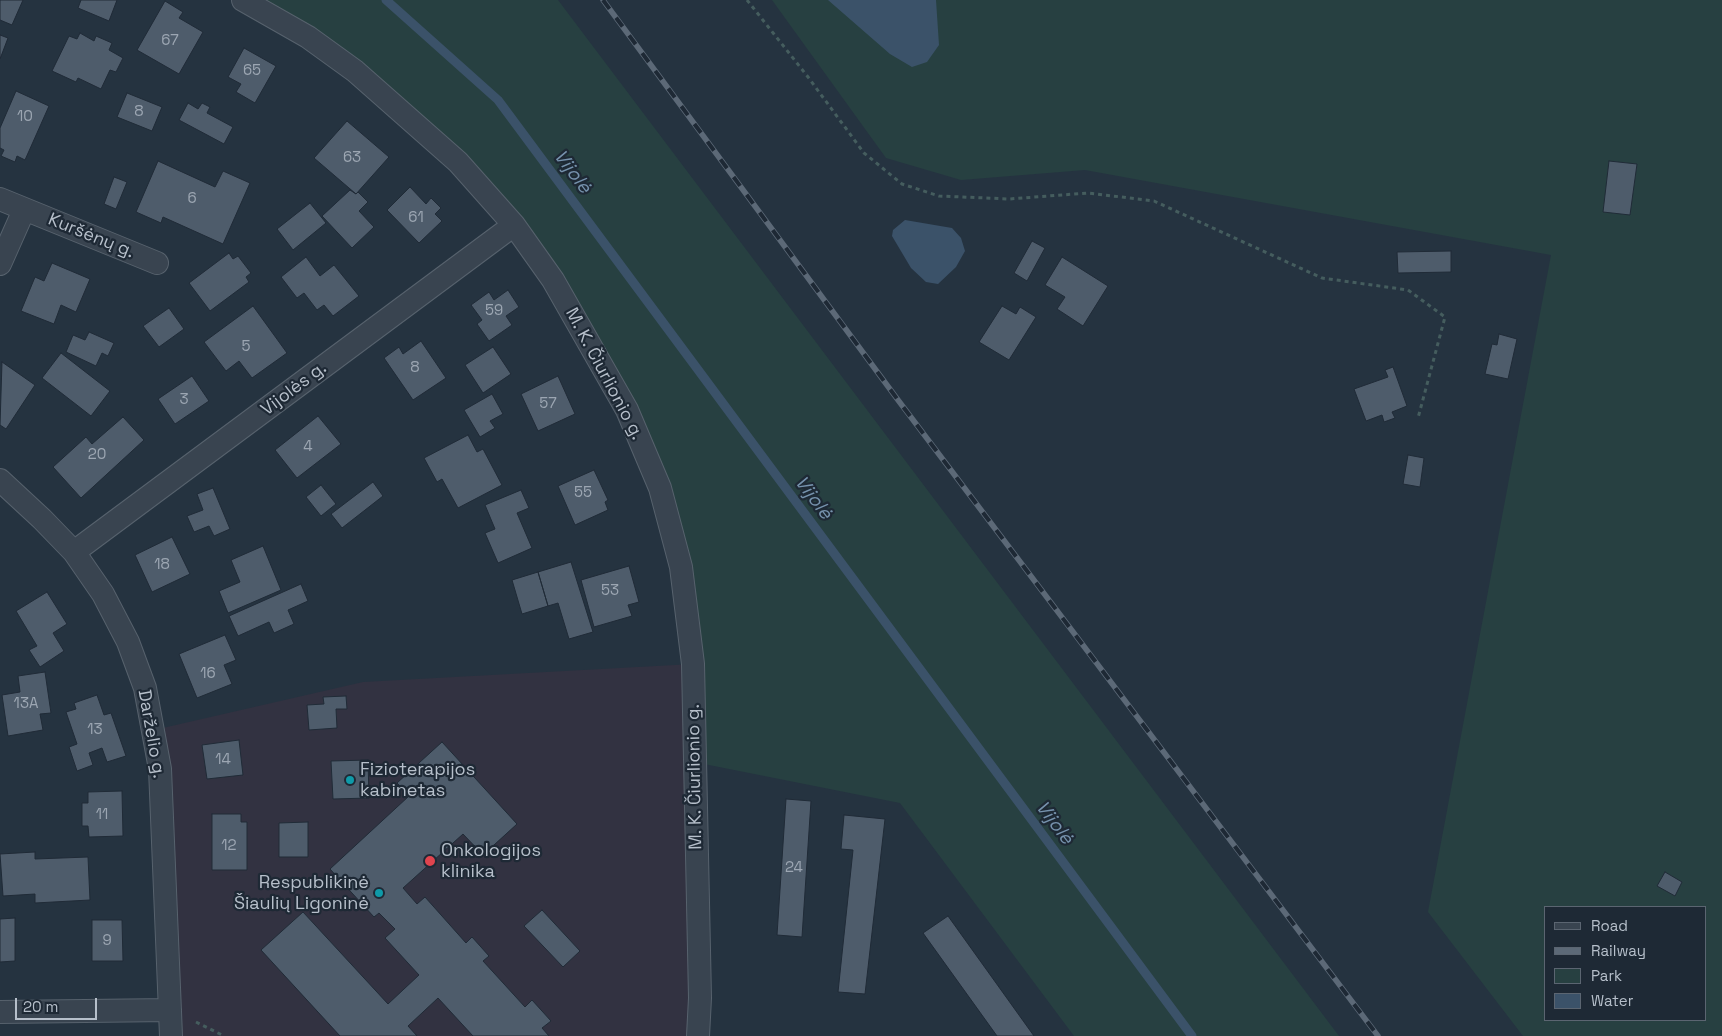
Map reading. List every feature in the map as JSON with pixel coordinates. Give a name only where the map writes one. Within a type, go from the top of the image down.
[{"type":"street","name":"M. K. Čiurlionio g.","points":[[243,0],[308,37],[362,77],[458,162],[514,225],[553,280],[626,410],[660,488],[681,567],[694,664],[700,998],[698,1036]]},
{"type":"street","name":"Kuršėnų g.","points":[[0,199],[157,263]]},
{"type":"street","name":"Kuršėnų g.","points":[[0,264],[24,210]]},
{"type":"street","name":"Vijolės g.","points":[[74,552],[514,225]]},
{"type":"street","name":"Darželio g.","points":[[0,480],[74,552],[103,594],[128,642],[145,688],[160,769],[172,1036]]},
{"type":"street","points":[[0,1012],[170,1010]]},
{"type":"path","points":[[747,0],[808,76],[864,153],[902,184],[939,196],[1009,199],[1088,193],[1154,201],[1322,278],[1408,290],[1445,317],[1418,418]]},
{"type":"shaded area","name":"Onkologijos klinika","points":[[693,664],[698,1036],[171,1036],[154,730],[363,682]]},
{"type":"green space","points":[[243,0],[558,0],[1339,1036],[1074,1036],[900,803],[694,762],[681,567],[588,339],[458,162]]},
{"type":"green space","points":[[772,0],[1722,0],[1722,1036],[1523,1036],[1428,912],[1551,255],[1085,170],[961,180],[886,158]]},
{"type":"water","points":[[828,0],[936,0],[939,45],[927,62],[912,67],[890,54]]},
{"type":"water","points":[[905,220],[952,228],[961,238],[965,251],[956,267],[938,284],[926,282],[911,268],[892,236],[893,230]]},
{"type":"building","points":[[0,0],[23,0],[12,25],[0,20]]},
{"type":"building","points":[[81,0],[117,0],[109,21],[78,8]]},
{"type":"building","points":[[165,1],[183,12],[179,18],[203,32],[179,74],[137,50]]},
{"type":"building","points":[[80,33],[94,41],[96,36],[112,43],[109,50],[123,58],[116,72],[110,70],[101,89],[78,78],[76,82],[52,71],[69,36],[77,39]]},
{"type":"building","points":[[0,35],[8,38],[0,59]]},
{"type":"building","points":[[244,48],[276,66],[255,103],[236,92],[241,84],[228,77]]},
{"type":"building","points":[[16,91],[49,106],[25,160],[17,156],[15,162],[1,156],[4,150],[0,148],[0,128]]},
{"type":"building","points":[[127,93],[162,107],[152,131],[117,117]]},
{"type":"building","points":[[188,103],[198,109],[202,103],[210,107],[207,113],[233,127],[224,144],[179,120]]},
{"type":"building","points":[[347,121],[389,157],[356,194],[314,158]]},
{"type":"building","points":[[158,161],[215,187],[223,171],[250,183],[223,244],[163,217],[161,223],[136,212]]},
{"type":"building","points":[[1609,161],[1637,164],[1630,215],[1603,212]]},
{"type":"building","points":[[114,177],[127,182],[116,209],[104,204]]},
{"type":"building","points":[[410,187],[426,204],[431,198],[441,208],[435,214],[442,221],[419,243],[387,210]]},
{"type":"building","points":[[350,190],[356,194],[358,192],[368,202],[359,211],[374,227],[352,248],[322,216]]},
{"type":"building","points":[[310,203],[326,223],[293,250],[277,229]]},
{"type":"building","points":[[1032,241],[1045,248],[1027,281],[1014,273]]},
{"type":"building","points":[[1451,251],[1451,272],[1398,273],[1397,252]]},
{"type":"building","points":[[229,253],[233,259],[238,256],[251,273],[246,277],[249,282],[210,311],[189,283]]},
{"type":"building","points":[[306,257],[320,276],[334,265],[359,296],[333,316],[324,305],[317,310],[304,293],[297,298],[281,277]]},
{"type":"building","points":[[1062,257],[1108,286],[1083,326],[1057,309],[1065,297],[1045,285]]},
{"type":"building","points":[[52,263],[90,279],[76,312],[61,305],[54,324],[21,311],[35,277],[44,281]]},
{"type":"building","points":[[508,290],[519,307],[506,316],[512,325],[489,341],[477,324],[482,320],[471,305],[489,292],[494,300]]},
{"type":"building","points":[[253,306],[287,353],[252,378],[239,361],[226,371],[204,342]]},
{"type":"building","points":[[1002,306],[1016,314],[1020,307],[1036,317],[1009,360],[979,342]]},
{"type":"building","points":[[169,308],[184,329],[159,347],[143,326]]},
{"type":"building","points":[[89,332],[114,343],[108,356],[102,353],[96,366],[66,352],[73,335],[85,340]]},
{"type":"building","points":[[1499,334],[1517,339],[1508,379],[1485,374],[1492,344],[1497,345]]},
{"type":"building","points":[[421,341],[446,378],[413,400],[384,358],[399,347],[403,354]]},
{"type":"building","points":[[493,347],[511,374],[483,393],[465,365]]},
{"type":"building","points":[[61,353],[110,391],[91,416],[42,378]]},
{"type":"building","points":[[2,362],[35,385],[6,429],[0,425]]},
{"type":"building","points":[[1393,367],[1407,406],[1392,412],[1395,418],[1384,422],[1382,415],[1366,421],[1354,389],[1388,377],[1385,370]]},
{"type":"building","points":[[192,376],[209,401],[175,424],[158,399]]},
{"type":"building","points":[[558,376],[575,414],[538,431],[521,394]]},
{"type":"building","points":[[492,394],[503,414],[490,421],[495,428],[480,437],[464,410]]},
{"type":"building","points":[[318,416],[341,444],[297,478],[275,450]]},
{"type":"building","points":[[123,417],[144,440],[81,498],[53,467],[86,437],[92,444]]},
{"type":"building","points":[[468,435],[477,452],[483,449],[502,485],[458,508],[442,479],[437,482],[424,458]]},
{"type":"building","points":[[1408,455],[1424,458],[1420,487],[1403,484]]},
{"type":"building","points":[[594,470],[608,500],[605,502],[608,510],[575,525],[558,486]]},
{"type":"building","points":[[373,482],[383,496],[342,528],[331,514]]},
{"type":"building","points":[[321,485],[336,504],[321,516],[306,497]]},
{"type":"building","points":[[213,488],[230,529],[214,536],[209,526],[194,532],[187,516],[203,510],[197,494]]},
{"type":"building","points":[[521,490],[529,508],[517,513],[532,548],[498,563],[485,533],[495,529],[485,505]]},
{"type":"building","points":[[172,537],[190,574],[152,592],[135,555]]},
{"type":"building","points":[[263,546],[281,590],[228,613],[219,591],[240,582],[231,560]]},
{"type":"building","points":[[571,562],[593,632],[569,639],[558,603],[548,606],[538,572]]},
{"type":"building","points":[[629,566],[639,602],[628,605],[632,616],[594,627],[581,580]]},
{"type":"building","points":[[538,572],[548,606],[522,614],[512,580]]},
{"type":"building","points":[[301,584],[308,601],[288,610],[294,624],[274,633],[269,622],[238,636],[229,616]]},
{"type":"building","points":[[47,592],[67,624],[53,633],[64,651],[40,667],[29,650],[37,646],[16,611]]},
{"type":"building","points":[[225,635],[236,660],[224,665],[232,684],[197,698],[179,654]]},
{"type":"building","points":[[45,672],[51,713],[40,714],[43,730],[8,736],[2,695],[20,692],[18,676]]},
{"type":"building","points":[[97,695],[104,715],[111,713],[126,756],[107,762],[102,748],[89,753],[93,765],[77,771],[69,747],[77,744],[66,712],[76,709],[74,703]]},
{"type":"building","points":[[346,696],[347,709],[336,709],[337,728],[309,730],[307,705],[324,704],[323,697]]},
{"type":"building","points":[[239,740],[243,775],[207,779],[202,745]]},
{"type":"building","name":"Respublikinė Šiaulių Ligoninė","points":[[442,742],[517,824],[483,855],[463,834],[403,888],[417,904],[425,897],[466,943],[472,937],[489,956],[483,961],[525,1007],[532,1000],[551,1021],[542,1028],[549,1036],[473,1036],[438,998],[408,1026],[417,1036],[340,1036],[261,950],[303,912],[388,1004],[419,975],[385,938],[395,929],[379,913],[374,917],[330,869],[409,796],[397,783]]},
{"type":"building","name":"Fizioterapijos kabinetas","points":[[368,760],[369,798],[333,799],[331,761]]},
{"type":"building","points":[[122,791],[123,836],[89,837],[88,826],[82,826],[82,803],[88,803],[88,792]]},
{"type":"building","points":[[786,799],[811,801],[802,937],[777,935]]},
{"type":"building","points":[[212,814],[241,814],[241,822],[247,822],[247,870],[212,870]]},
{"type":"building","points":[[844,815],[885,819],[865,994],[838,992],[853,850],[841,849]]},
{"type":"building","points":[[308,822],[308,857],[279,857],[279,823]]},
{"type":"building","points":[[35,852],[35,859],[88,857],[90,900],[35,903],[35,894],[3,896],[0,854]]},
{"type":"building","points":[[1665,872],[1682,882],[1675,896],[1657,886]]},
{"type":"building","points":[[542,910],[580,951],[563,967],[524,926]]},
{"type":"building","points":[[948,916],[1034,1036],[997,1036],[923,933]]},
{"type":"building","points":[[15,918],[15,961],[0,962],[0,919]]},
{"type":"building","points":[[92,920],[122,920],[123,961],[92,961]]},
{"type":"waterway","name":"Vijolė","points":[[386,0],[498,100],[1192,1036]]},
{"type":"railway","points":[[603,0],[898,400],[1378,1036]]},
{"type":"place","name":"Fizioterapijos kabinetas","points":[[350,780]]},
{"type":"place","name":"Onkologijos klinika","points":[[430,861]]},
{"type":"place","name":"Respublikinė Šiaulių Ligoninė","points":[[379,893]]}]
